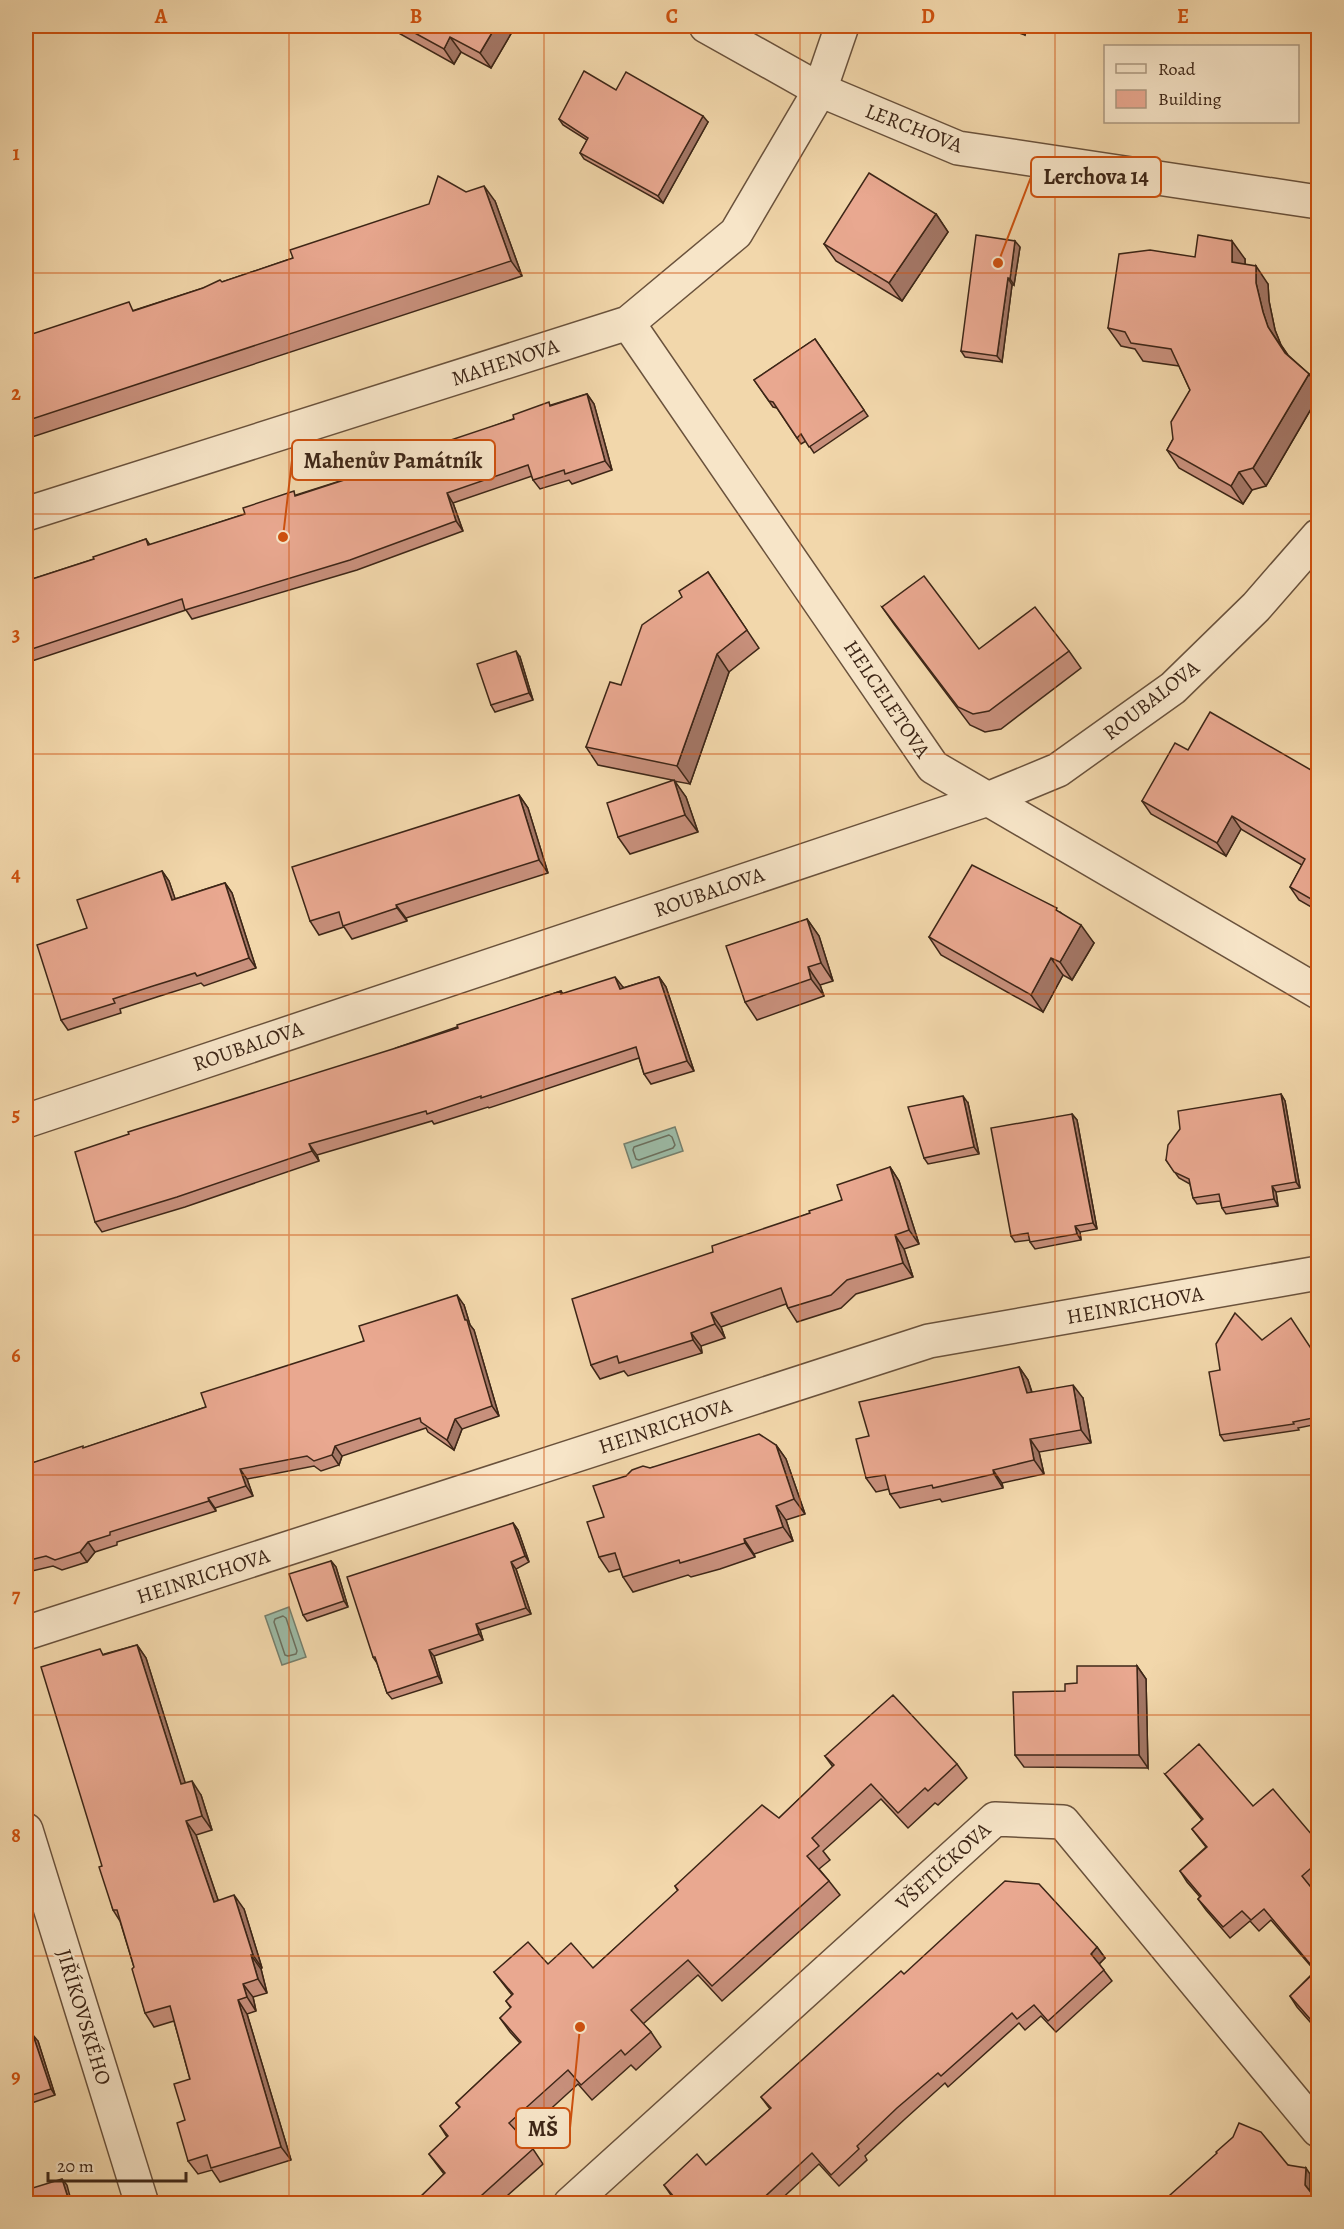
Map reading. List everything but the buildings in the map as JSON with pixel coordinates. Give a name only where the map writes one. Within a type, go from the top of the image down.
[{"type":"street","name":"LERCHOVA","points":[[706,26],[820,90],[958,148],[1318,202]]},
{"type":"street","name":"MAHENOVA","points":[[26,514],[628,323],[736,233],[820,90],[842,26]]},
{"type":"street","name":"HELCELETOVA","points":[[628,323],[933,767],[1318,992]]},
{"type":"street","name":"ROUBALOVA","points":[[26,1121],[988,799],[1058,770],[1173,687],[1256,608],[1318,536]]},
{"type":"street","name":"HEINRICHOVA","points":[[26,1633],[929,1341],[1318,1273]]},
{"type":"street","name":"VŠETIČKOVA","points":[[570,2204],[995,1819],[1063,1822],[1318,2130]]},
{"type":"street","name":"JIŘÍKOVSKÉHO","points":[[26,1830],[142,2204]]},
{"type":"water","points":[[675,1127],[683,1151],[632,1168],[624,1144]]},
{"type":"water","points":[[289,1607],[306,1657],[282,1665],[265,1616]]},
{"type":"place","name":"Lerchova 14","points":[[998,263]]},
{"type":"place","name":"Mahenův Památník","points":[[283,537]]},
{"type":"place","name":"MŠ","points":[[580,2027]]}]
